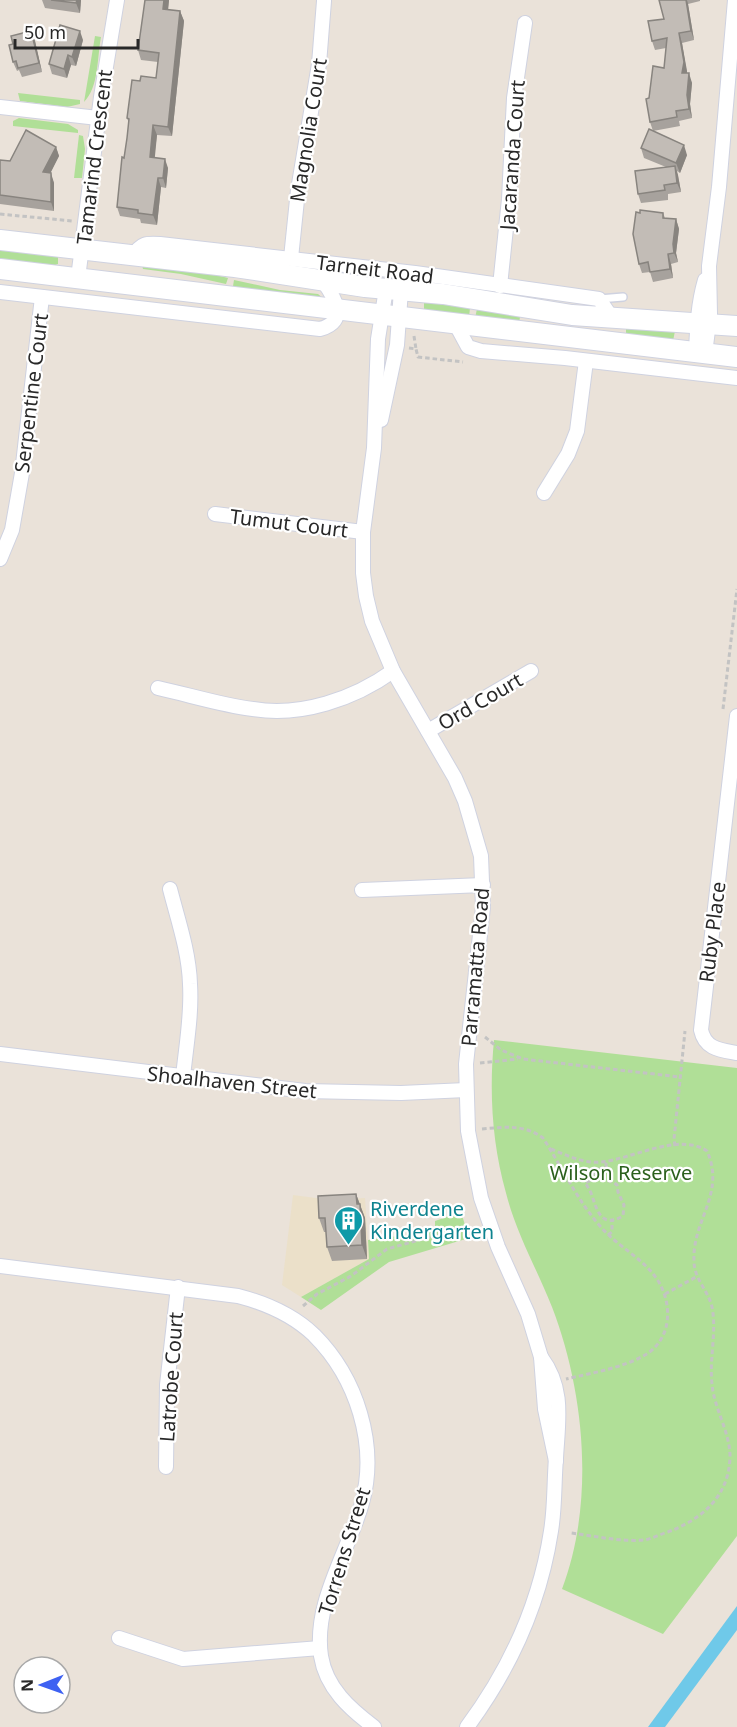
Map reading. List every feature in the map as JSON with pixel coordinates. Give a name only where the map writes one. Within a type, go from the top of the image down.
[{"type":"main road","name":"Tarneit Road","points":[[0,240],[443,294],[572,315],[737,326]]},
{"type":"main road","points":[[130,284],[134,256]]},
{"type":"main road","points":[[0,268],[737,357]]},
{"type":"street","name":"Tamarind Crescent","points":[[78,278],[98,118],[117,0]]},
{"type":"street","points":[[700,353],[703,322],[701,296],[709,266],[735,0]]},
{"type":"street","name":"Magnolia Court","points":[[291,258],[299,181],[319,64],[324,1]]},
{"type":"street","name":"Jacaranda Court","points":[[501,286],[509,200],[514,98],[525,24]]},
{"type":"street","points":[[0,107],[98,118]]},
{"type":"street","name":"Tarneit Road","points":[[134,256],[137,249],[146,243],[291,258],[599,299]]},
{"type":"street","name":"Tarneit Road","points":[[323,281],[334,297],[337,309]]},
{"type":"street","name":"Parramatta Road","points":[[374,448],[393,372],[391,315],[393,289]]},
{"type":"street","points":[[0,292],[320,329],[333,324],[337,309]]},
{"type":"street","name":"Serpentine Court","points":[[0,559],[12,530],[22,473],[42,297]]},
{"type":"street","points":[[599,299],[612,318]]},
{"type":"street","name":"Parramatta Road","points":[[391,315],[378,339],[374,448],[363,532],[363,573],[366,596],[375,629],[393,671],[465,801],[481,856],[483,885],[481,932],[466,1064],[468,1131],[475,1174],[487,1216],[498,1247],[528,1314],[541,1357],[545,1409],[556,1461]]},
{"type":"street","points":[[454,323],[468,347],[473,350],[737,378]]},
{"type":"street","points":[[544,493],[568,454],[577,431],[586,361]]},
{"type":"street","name":"Tumut Court","points":[[215,514],[363,532]]},
{"type":"street","points":[[158,688],[254,710],[285,711],[327,704],[376,683],[393,671]]},
{"type":"street","name":"Ord Court","points":[[428,731],[531,671]]},
{"type":"street","name":"Ruby Place","points":[[737,716],[701,1030],[705,1042],[711,1047],[737,1053]]},
{"type":"street","points":[[362,890],[483,885]]},
{"type":"street","points":[[170,889],[188,964],[190,982],[190,1010],[183,1077]]},
{"type":"street","name":"Shoalhaven Street","points":[[0,1054],[321,1092],[401,1093],[466,1090]]},
{"type":"street","name":"Torrens Street","points":[[0,1266],[178,1287],[246,1298],[286,1315],[314,1335],[326,1349],[346,1378],[354,1396],[364,1429],[367,1465],[366,1483],[358,1516],[323,1612],[320,1647],[324,1668],[330,1682],[347,1705],[374,1727]]},
{"type":"street","name":"Latrobe Court","points":[[166,1467],[167,1385],[178,1287]]},
{"type":"street","name":"Parramatta Road","points":[[467,1727],[505,1669],[526,1623],[535,1598],[552,1530],[559,1411],[555,1381],[541,1357]]},
{"type":"street","points":[[119,1638],[183,1659],[320,1647]]},
{"type":"lane","points":[[599,299],[623,297]]},
{"type":"path","points":[[0,214],[86,223]]},
{"type":"path","points":[[470,1023],[501,1050],[523,1059]]},
{"type":"path","points":[[466,1064],[523,1059],[680,1077]]},
{"type":"path","points":[[468,1131],[524,1127],[543,1138],[587,1209],[608,1235],[642,1262],[655,1276],[665,1294],[669,1311],[667,1326],[660,1339],[647,1354],[617,1366],[555,1381]]},
{"type":"path","points":[[551,1149],[590,1162],[606,1161],[637,1152],[689,1144],[700,1146],[707,1151],[713,1171],[713,1189],[695,1247],[693,1262],[696,1277],[712,1306],[712,1385],[730,1452],[729,1468],[716,1499],[705,1513],[677,1529],[650,1538],[631,1540],[571,1533]]},
{"type":"path","points":[[593,1174],[606,1167],[606,1161]]},
{"type":"path","points":[[581,1170],[593,1174],[617,1185],[624,1205],[623,1216],[612,1221],[606,1220],[595,1208],[581,1170]]},
{"type":"path","points":[[586,1182],[598,1178]]},
{"type":"path","points":[[608,1235],[612,1232],[612,1221]]},
{"type":"path","points":[[303,1306],[317,1294],[351,1276],[387,1249],[469,1226]]},
{"type":"path","points":[[665,1294],[696,1277]]},
{"type":"shaded area","points":[[293,1195],[331,1200],[365,1198],[369,1259],[301,1297],[282,1285]]},
{"type":"green space","points":[[95,36],[101,37],[97,72],[89,96],[84,102]]},
{"type":"green space","points":[[18,93],[80,100],[80,104],[67,107],[20,101]]},
{"type":"green space","points":[[19,118],[68,124],[78,130],[78,133],[13,126],[13,121]]},
{"type":"green space","points":[[79,135],[83,136],[85,149],[82,178],[74,178]]},
{"type":"green space","points":[[0,249],[58,255],[58,264],[52,266],[0,261]]},
{"type":"green space","points":[[142,265],[208,273],[228,278],[226,284],[181,274],[143,269]]},
{"type":"green space","points":[[234,280],[280,290],[318,294],[325,300],[255,291],[233,286]]},
{"type":"green space","points":[[424,302],[470,308],[469,317],[424,312]]},
{"type":"green space","points":[[477,309],[520,317],[519,323],[475,318]]},
{"type":"green space","points":[[626,328],[675,331],[673,341],[626,336]]},
{"type":"green space","name":"Wilson Reserve","points":[[494,1040],[737,1068],[737,1536],[663,1634],[562,1589],[579,1520],[582,1448],[578,1411],[563,1340],[552,1307],[515,1222],[501,1174],[493,1117]]},
{"type":"green space","points":[[461,1212],[469,1238],[389,1262],[321,1310],[301,1297],[369,1259],[368,1240],[435,1231],[435,1221]]},
{"type":"water","points":[[737,1606],[737,1630],[665,1727],[648,1727]]},
{"type":"building","points":[[51,0],[77,0],[76,3]]},
{"type":"building","points":[[145,0],[164,0],[163,9],[180,11],[168,127],[153,125],[150,157],[165,159],[163,178],[158,178],[153,215],[117,207],[122,157],[124,158],[127,138],[132,80],[140,81],[141,76],[156,78],[159,53],[138,50]]},
{"type":"building","points":[[659,0],[686,0],[691,31],[679,33],[684,62],[682,73],[689,73],[687,95],[689,109],[676,111],[677,117],[650,122],[646,99],[649,98],[653,66],[664,68],[667,38],[652,41],[648,21],[664,19]]},
{"type":"building","points":[[60,25],[80,31],[72,57],[68,55],[64,69],[49,64]]},
{"type":"building","points":[[31,31],[39,63],[18,68],[16,61],[13,62],[9,45],[13,44],[11,36]]},
{"type":"building","points":[[649,129],[684,145],[676,163],[641,148]]},
{"type":"building","points":[[26,130],[56,147],[43,172],[51,173],[51,202],[0,195],[0,160],[10,161]]},
{"type":"building","points":[[675,166],[677,183],[664,185],[665,190],[638,194],[635,171]]},
{"type":"building","points":[[640,210],[663,213],[663,218],[676,219],[674,253],[668,254],[670,269],[650,272],[648,262],[639,264],[633,234],[636,212],[640,213]]},
{"type":"building","name":"Riverdene Kindergarten","points":[[356,1194],[357,1204],[360,1204],[362,1245],[327,1247],[325,1218],[319,1218],[318,1196]]},
{"type":"place","name":"Riverdene Kindergarten","points":[[349,1246]]}]
